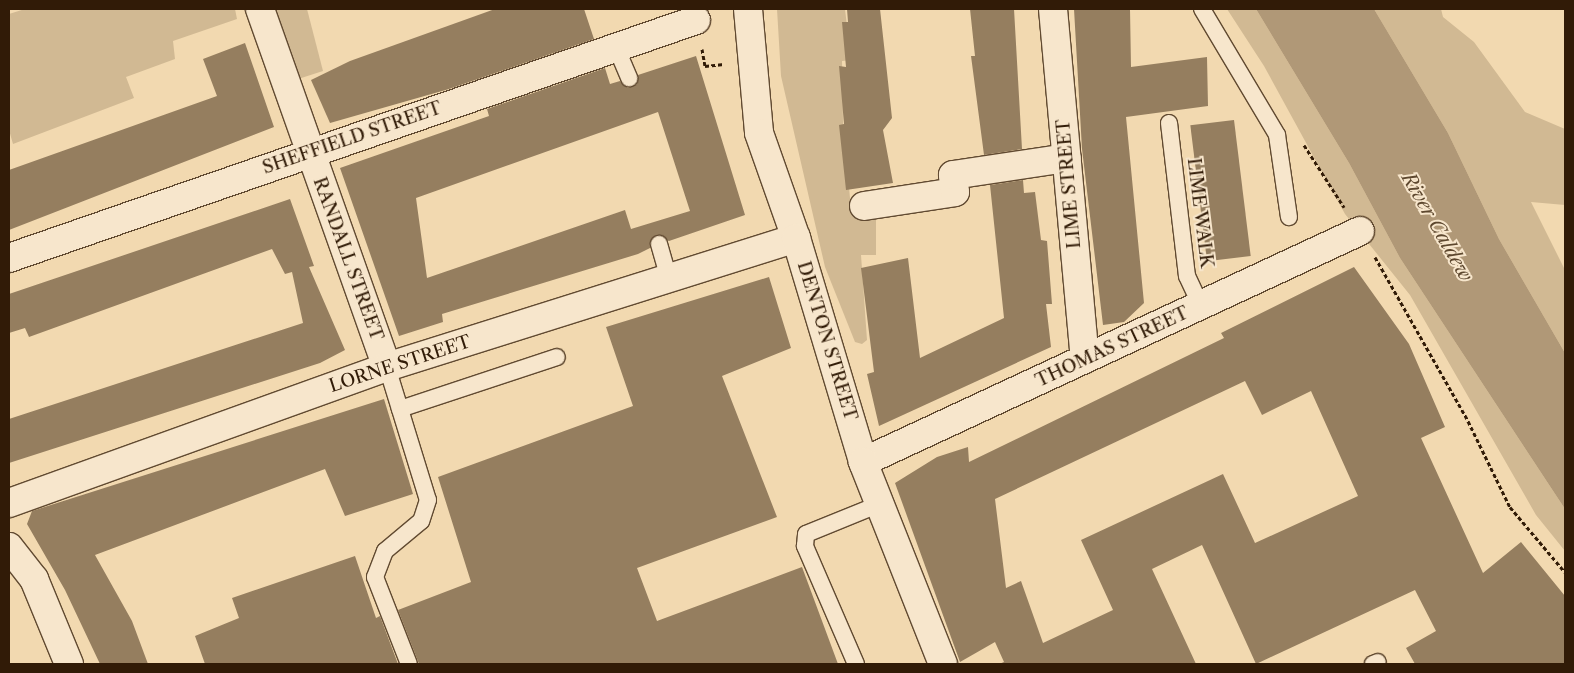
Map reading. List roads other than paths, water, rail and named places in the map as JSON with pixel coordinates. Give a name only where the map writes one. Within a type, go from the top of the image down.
[{"type":"street","name":"RANDALL STREET","points":[[260,9],[387,367]]},
{"type":"street","name":"DENTON STREET","points":[[748,9],[759,132],[796,238],[863,462],[943,664]]},
{"type":"street","name":"LIME STREET","points":[[1053,9],[1085,359]]},
{"type":"street","name":"SHEFFIELD STREET","points":[[9,258],[310,152],[696,20]]},
{"type":"street","points":[[864,206],[955,192],[952,175],[1066,158]]},
{"type":"street","name":"THOMAS STREET","points":[[863,462],[1201,306],[1360,230]]},
{"type":"street","name":"LORNE STREET","points":[[9,503],[387,367],[796,238]]},
{"type":"street","points":[[9,546],[34,579],[68,664]]},
{"type":"lane","points":[[1202,9],[1277,135],[1289,217]]},
{"type":"lane","points":[[616,47],[629,78]]},
{"type":"lane","name":"LIME WALK","points":[[1169,123],[1187,276],[1201,306]]},
{"type":"lane","points":[[659,244],[669,278]]},
{"type":"lane","points":[[400,409],[557,356]]},
{"type":"lane","points":[[387,367],[428,500],[422,521],[385,551],[375,577],[410,664]]},
{"type":"lane","points":[[856,664],[805,546],[806,534],[880,504]]},
{"type":"water","name":"River Caldew","points":[[1256,9],[1374,9],[1448,133],[1499,239],[1565,353],[1565,509],[1400,258],[1349,163]]}]
